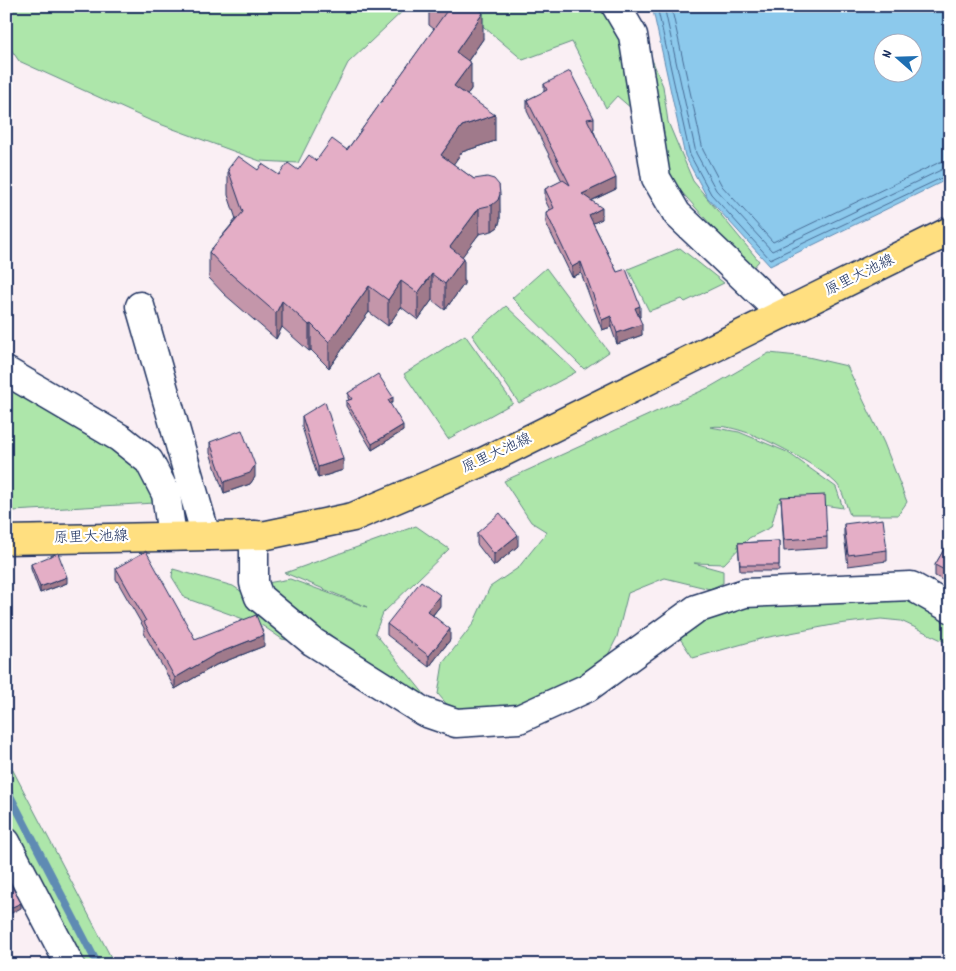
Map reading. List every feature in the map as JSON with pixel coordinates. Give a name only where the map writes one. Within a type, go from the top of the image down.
[{"type":"main road","name":"原里大池線","points":[[6,540],[267,535],[353,517],[483,462],[950,231]]},
{"type":"street","points":[[616,6],[634,35],[656,178],[677,214],[782,314]]},
{"type":"street","points":[[140,306],[206,536]]},
{"type":"street","points":[[6,371],[120,438],[149,461],[166,494],[172,536]]},
{"type":"street","points":[[254,535],[254,583],[259,597],[314,642],[345,662],[424,712],[456,723],[518,719],[587,688],[696,609],[745,593],[911,586],[950,608]]},
{"type":"street","points":[[6,842],[70,965]]},
{"type":"green space","points":[[9,6],[408,6],[348,63],[298,163],[260,161],[149,120],[19,61],[6,42],[6,9]]},
{"type":"green space","points":[[459,6],[625,6],[636,21],[663,86],[668,122],[693,181],[759,261],[751,270],[671,180],[632,109],[617,96],[606,108],[572,42],[523,60]]},
{"type":"green space","points":[[680,248],[724,283],[685,302],[682,299],[649,311],[628,269]]},
{"type":"green space","points":[[546,268],[609,352],[584,369],[512,298]]},
{"type":"green space","points":[[506,306],[576,372],[519,403],[472,335]]},
{"type":"green space","points":[[465,335],[513,403],[448,439],[404,374]]},
{"type":"green space","points":[[769,353],[808,357],[847,366],[884,443],[907,502],[898,515],[850,515],[836,483],[812,465],[757,436],[739,430],[710,427],[739,432],[787,452],[836,487],[843,508],[797,501],[778,502],[771,527],[749,538],[724,564],[694,563],[723,571],[723,583],[710,589],[665,578],[628,593],[617,637],[607,657],[558,689],[506,709],[450,708],[438,694],[443,663],[473,624],[490,587],[518,568],[547,532],[531,522],[504,481],[710,387]]},
{"type":"green space","points":[[6,376],[73,420],[143,470],[155,503],[13,511],[6,482]]},
{"type":"green space","points":[[416,526],[449,549],[383,613],[375,633],[429,700],[399,687],[328,633],[319,631],[274,599],[267,583],[290,579],[367,607],[285,573]]},
{"type":"green space","points":[[173,569],[233,586],[253,599],[303,643],[282,639],[263,626],[185,598],[172,577]]},
{"type":"green space","points":[[907,592],[950,617],[950,644],[901,621],[881,619],[838,624],[764,638],[693,658],[675,631],[745,598]]},
{"type":"green space","points":[[6,757],[115,965],[83,965],[6,821]]},
{"type":"water","points":[[652,6],[950,6],[950,178],[770,266],[707,197],[685,156]]},
{"type":"building","points":[[438,6],[475,6],[483,13],[456,52],[471,63],[454,86],[495,115],[462,126],[441,155],[474,179],[487,177],[494,179],[499,185],[500,194],[498,200],[492,205],[479,208],[450,247],[464,258],[445,284],[432,274],[418,293],[401,281],[388,300],[369,286],[329,342],[311,324],[309,325],[282,301],[276,313],[224,268],[209,252],[243,212],[228,169],[238,156],[258,170],[262,164],[279,175],[288,163],[298,170],[309,155],[316,161],[332,139],[347,150],[446,12]]},
{"type":"building","points":[[570,71],[594,118],[587,119],[616,178],[582,194],[602,208],[589,215],[617,272],[626,269],[640,306],[635,308],[642,324],[617,333],[611,316],[602,320],[581,262],[572,267],[546,212],[554,208],[545,189],[563,180],[570,185],[527,100],[547,90],[544,84]]},
{"type":"building","points":[[378,374],[393,397],[388,400],[403,425],[372,444],[346,401],[352,399],[348,393]]},
{"type":"building","points":[[325,402],[343,459],[318,467],[302,416]]},
{"type":"building","points":[[242,430],[255,465],[250,473],[224,482],[210,442]]},
{"type":"building","points":[[825,495],[827,537],[784,540],[781,497]]},
{"type":"building","points":[[500,513],[518,535],[494,554],[477,533]]},
{"type":"building","points":[[883,519],[887,550],[848,555],[844,524]]},
{"type":"building","points":[[950,539],[950,573],[935,565]]},
{"type":"building","points":[[779,541],[779,565],[740,565],[738,543]]},
{"type":"building","points":[[146,551],[195,639],[256,615],[264,635],[216,654],[175,678],[116,568]]},
{"type":"building","points":[[58,553],[67,577],[40,587],[31,564]]},
{"type":"building","points":[[421,581],[440,595],[427,611],[450,629],[429,656],[387,624]]},
{"type":"building","points":[[6,876],[21,903],[6,910]]},
{"type":"waterway","points":[[6,788],[98,965]]}]
